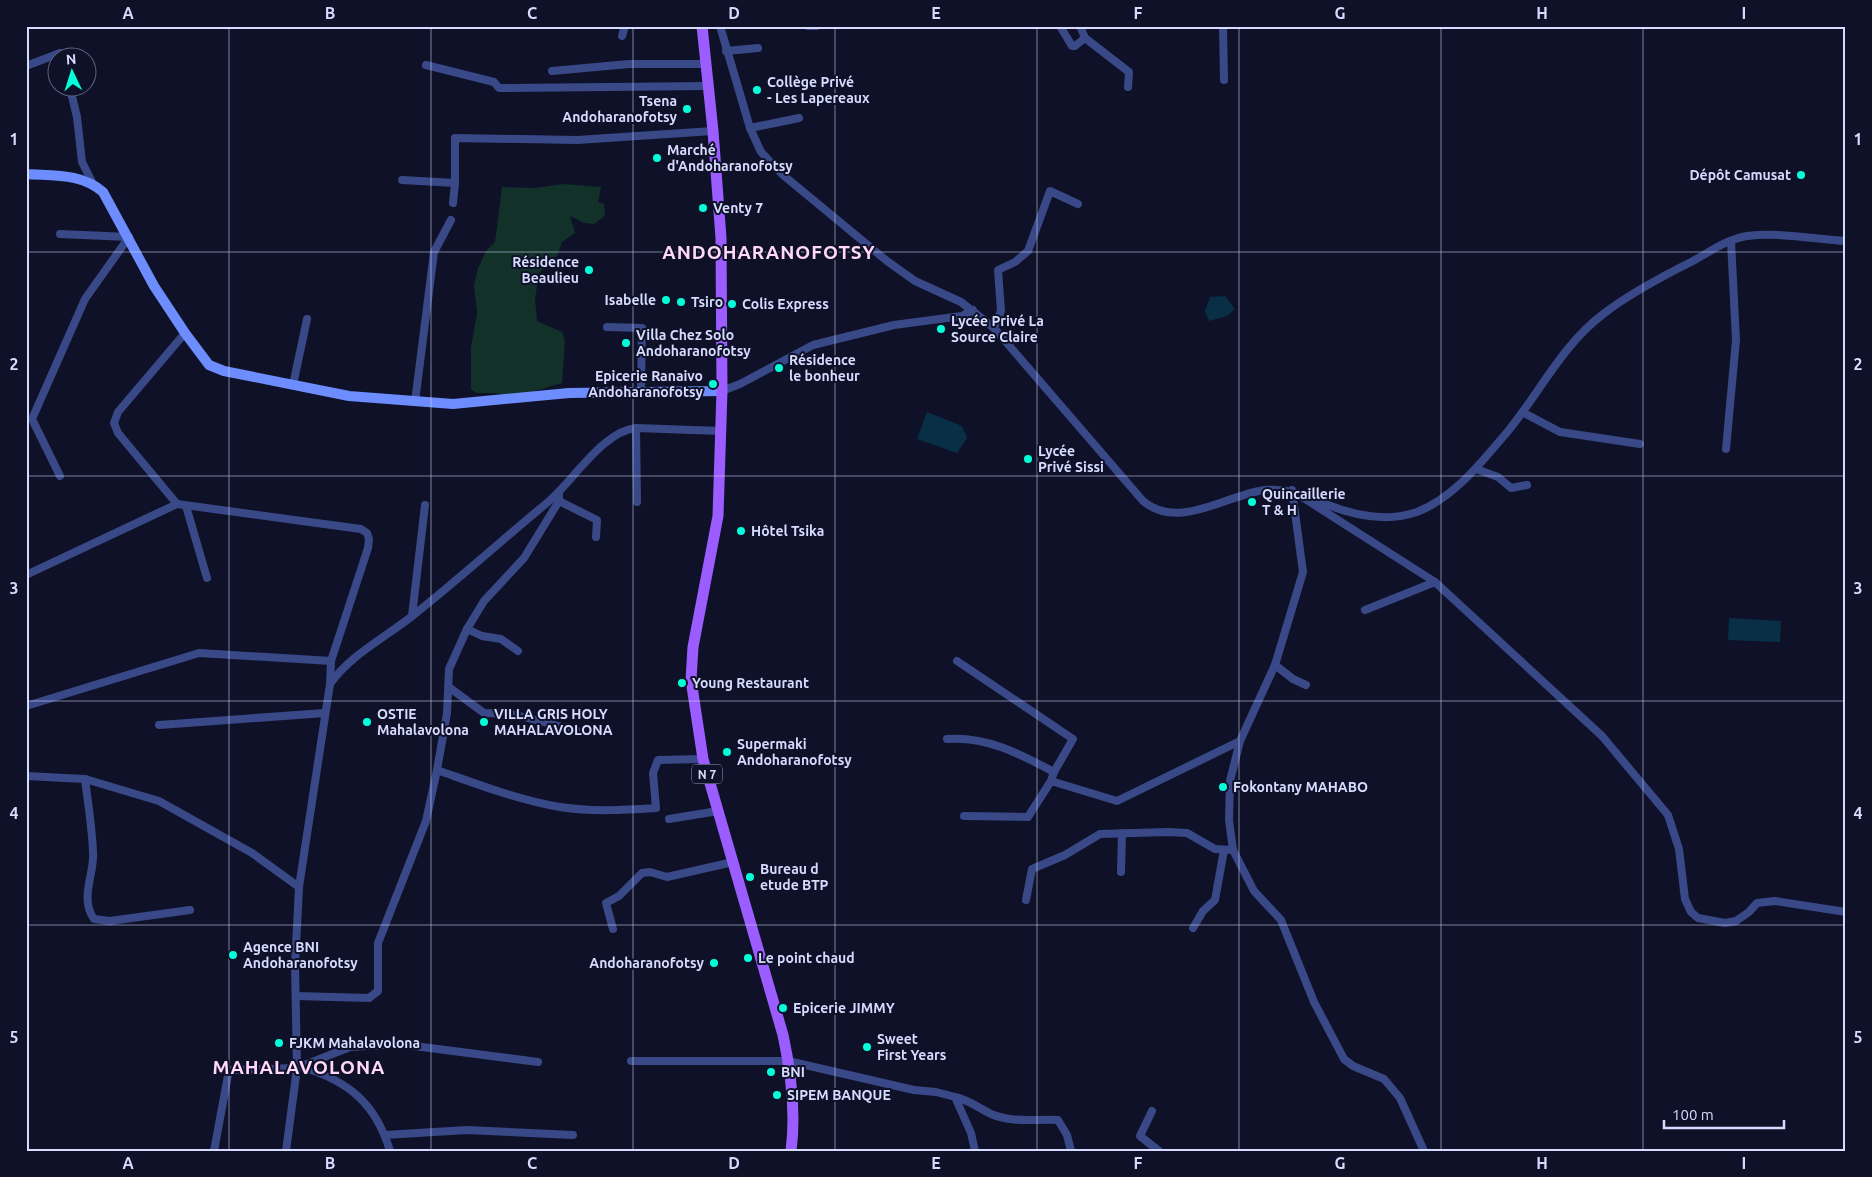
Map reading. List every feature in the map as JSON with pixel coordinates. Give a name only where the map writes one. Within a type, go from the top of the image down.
[{"type":"main road","name":"N 7","points":[[702,26],[714,131],[721,238],[722,391],[718,516],[691,663],[696,720],[703,760],[788,1061],[791,1087],[790,1151]]},
{"type":"street","points":[[622,36],[624,26]]},
{"type":"street","points":[[720,26],[750,128],[761,152],[784,175],[887,261],[914,281],[961,302],[994,328],[1123,478],[1151,507],[1172,514],[1183,513],[1263,490],[1292,490],[1329,505],[1368,516],[1401,516],[1418,511],[1436,502],[1476,469],[1524,413],[1565,353],[1602,314],[1676,270],[1731,241],[1760,235],[1846,241]]},
{"type":"street","points":[[808,26],[817,26]]},
{"type":"street","points":[[1060,26],[1072,46],[1075,46],[1085,38]]},
{"type":"street","points":[[1080,26],[1085,38],[1130,72],[1128,87]]},
{"type":"street","points":[[1223,26],[1224,80]]},
{"type":"street","points":[[726,51],[758,48]]},
{"type":"street","points":[[26,66],[48,58]]},
{"type":"street","points":[[552,71],[629,64],[706,64]]},
{"type":"street","points":[[426,65],[494,82],[500,88],[708,86]]},
{"type":"street","points":[[72,98],[77,117],[82,162],[92,182]]},
{"type":"street","points":[[750,128],[799,118]]},
{"type":"street","points":[[452,203],[455,183],[455,138],[577,140],[714,131]]},
{"type":"street","points":[[26,174],[81,178],[92,182],[104,192],[154,286],[209,365],[224,371],[349,396],[453,404],[569,393],[722,391],[740,384],[813,345],[894,325],[962,316],[973,310]]},
{"type":"street","points":[[402,180],[455,183]]},
{"type":"street","points":[[994,328],[1001,311],[998,270],[1016,262],[1028,251],[1050,191],[1078,204]]},
{"type":"street","points":[[415,402],[434,252],[451,220]]},
{"type":"street","points":[[60,234],[129,237]]},
{"type":"street","points":[[60,476],[32,419],[85,299],[129,237]]},
{"type":"street","points":[[1726,449],[1736,340],[1731,241]]},
{"type":"street","points":[[293,385],[307,319]]},
{"type":"street","points":[[607,328],[642,328],[641,392]]},
{"type":"street","points":[[185,333],[118,412],[114,423],[118,433],[181,505],[207,578]]},
{"type":"street","points":[[1524,413],[1560,432],[1640,444]]},
{"type":"street","points":[[330,684],[339,672],[412,616],[559,497],[612,436],[625,429],[636,428],[721,430]]},
{"type":"street","points":[[636,428],[637,502]]},
{"type":"street","points":[[1476,469],[1498,477],[1511,488],[1527,486]]},
{"type":"street","points":[[1292,490],[1435,582],[1602,736],[1668,815],[1679,849],[1685,899],[1691,912],[1698,918],[1725,923],[1736,921],[1750,912],[1757,903],[1775,901],[1846,912]]},
{"type":"street","points":[[1292,490],[1303,572],[1275,665],[1240,741],[1230,781],[1229,820],[1233,850],[1254,891],[1281,920],[1314,1002],[1344,1059],[1353,1066],[1384,1079],[1400,1098],[1424,1151]]},
{"type":"street","points":[[559,497],[597,520],[596,537]]},
{"type":"street","points":[[296,996],[369,998],[378,991],[378,943],[426,821],[438,770],[450,688],[449,669],[467,629],[484,601],[524,558],[559,497]]},
{"type":"street","points":[[26,576],[181,505],[354,528],[367,533],[369,539],[368,548],[331,661],[330,684],[299,887],[296,996],[300,1067],[286,1151]]},
{"type":"street","points":[[412,616],[425,505]]},
{"type":"street","points":[[1365,610],[1435,582]]},
{"type":"street","points":[[467,629],[482,636],[501,639],[518,651]]},
{"type":"street","points":[[26,706],[199,652],[331,661]]},
{"type":"street","points":[[957,661],[1073,739],[1054,772],[1051,781],[1028,817],[964,816]]},
{"type":"street","points":[[1275,665],[1292,679],[1306,685]]},
{"type":"street","points":[[450,688],[484,713],[512,714],[578,732]]},
{"type":"street","points":[[160,725],[325,713]]},
{"type":"street","points":[[948,739],[965,738],[1006,747],[1054,772]]},
{"type":"street","points":[[1051,781],[1117,801],[1240,741]]},
{"type":"street","points":[[438,770],[542,802],[560,806],[612,811],[656,808],[653,773],[658,760],[703,760]]},
{"type":"street","points":[[26,776],[85,779],[159,801],[252,853],[299,887]]},
{"type":"street","points":[[85,779],[94,854],[88,895],[89,908],[94,919],[110,921],[190,910]]},
{"type":"street","points":[[668,819],[718,811]]},
{"type":"street","points":[[1121,872],[1122,833]]},
{"type":"street","points":[[1026,900],[1032,869],[1065,855],[1100,834],[1187,833],[1215,849],[1233,850]]},
{"type":"street","points":[[1193,928],[1203,911],[1215,900],[1224,850]]},
{"type":"street","points":[[613,929],[606,903],[619,896],[642,873],[650,872],[667,877],[733,862]]},
{"type":"street","points":[[214,1151],[229,1070],[300,1067],[350,1047],[400,1044],[538,1062]]},
{"type":"street","points":[[631,1061],[788,1061],[955,1098],[1013,1120],[1058,1120],[1068,1135],[1071,1151]]},
{"type":"street","points":[[300,1067],[326,1076],[360,1096],[373,1112],[386,1135],[390,1151]]},
{"type":"street","points":[[955,1098],[971,1133],[975,1151]]},
{"type":"street","points":[[1152,1111],[1140,1136],[1159,1151]]},
{"type":"street","points":[[386,1135],[467,1130],[572,1135]]},
{"type":"green space","points":[[564,184],[601,187],[598,202],[604,204],[605,216],[594,224],[584,223],[570,216],[575,233],[562,242],[558,254],[539,273],[535,299],[537,321],[562,332],[565,341],[562,383],[514,397],[495,393],[476,393],[471,389],[471,348],[477,313],[474,285],[478,268],[486,251],[495,242],[502,187],[535,188]]},
{"type":"water","points":[[1225,296],[1235,309],[1227,316],[1209,321],[1205,311],[1210,297]]},
{"type":"water","points":[[927,412],[962,426],[967,438],[957,453],[917,439]]},
{"type":"water","points":[[1729,618],[1781,621],[1780,642],[1728,640]]},
{"type":"place","name":"Collège Privé - Les Lapereaux","points":[[757,90]]},
{"type":"place","name":"Tsena Andoharanofotsy","points":[[687,109]]},
{"type":"place","name":"Marché d'Andoharanofotsy","points":[[657,158]]},
{"type":"place","name":"Dépôt Camusat","points":[[1801,175]]},
{"type":"place","name":"Venty 7","points":[[703,208]]},
{"type":"place","name":"Résidence Beaulieu","points":[[589,270]]},
{"type":"place","name":"Isabelle","points":[[666,300]]},
{"type":"place","name":"Tsiro","points":[[681,302]]},
{"type":"place","name":"Colis Express","points":[[732,304]]},
{"type":"place","name":"Lycée Privé La Source Claire","points":[[941,329]]},
{"type":"place","name":"Villa Chez Solo Andoharanofotsy","points":[[626,343]]},
{"type":"place","name":"Résidence le bonheur","points":[[779,368]]},
{"type":"place","name":"Epicerie Ranaivo Andoharanofotsy","points":[[713,384]]},
{"type":"place","name":"Lycée Privé Sissi","points":[[1028,459]]},
{"type":"place","name":"Quincaillerie T & H","points":[[1252,502]]},
{"type":"place","name":"Hôtel Tsika","points":[[741,531]]},
{"type":"place","name":"Young Restaurant","points":[[682,683]]},
{"type":"place","name":"OSTIE Mahalavolona","points":[[367,722]]},
{"type":"place","name":"VILLA GRIS HOLY MAHALAVOLONA","points":[[484,722]]},
{"type":"place","name":"Supermaki Andoharanofotsy","points":[[727,752]]},
{"type":"place","name":"Fokontany MAHABO","points":[[1223,787]]},
{"type":"place","name":"Bureau d etude BTP","points":[[750,877]]},
{"type":"place","name":"Agence BNI Andoharanofotsy","points":[[233,955]]},
{"type":"place","name":"Le point chaud","points":[[748,958]]},
{"type":"place","name":"Andoharanofotsy","points":[[714,963]]},
{"type":"place","name":"Epicerie JIMMY","points":[[783,1008]]},
{"type":"place","name":"FJKM Mahalavolona","points":[[279,1043]]},
{"type":"place","name":"Sweet First Years","points":[[867,1047]]},
{"type":"place","name":"BNI","points":[[771,1072]]},
{"type":"place","name":"SIPEM BANQUE","points":[[777,1095]]},
{"type":"district","name":"ANDOHARANOFOTSY","points":[[769,252]]},
{"type":"district","name":"MAHALAVOLONA","points":[[299,1067]]}]
